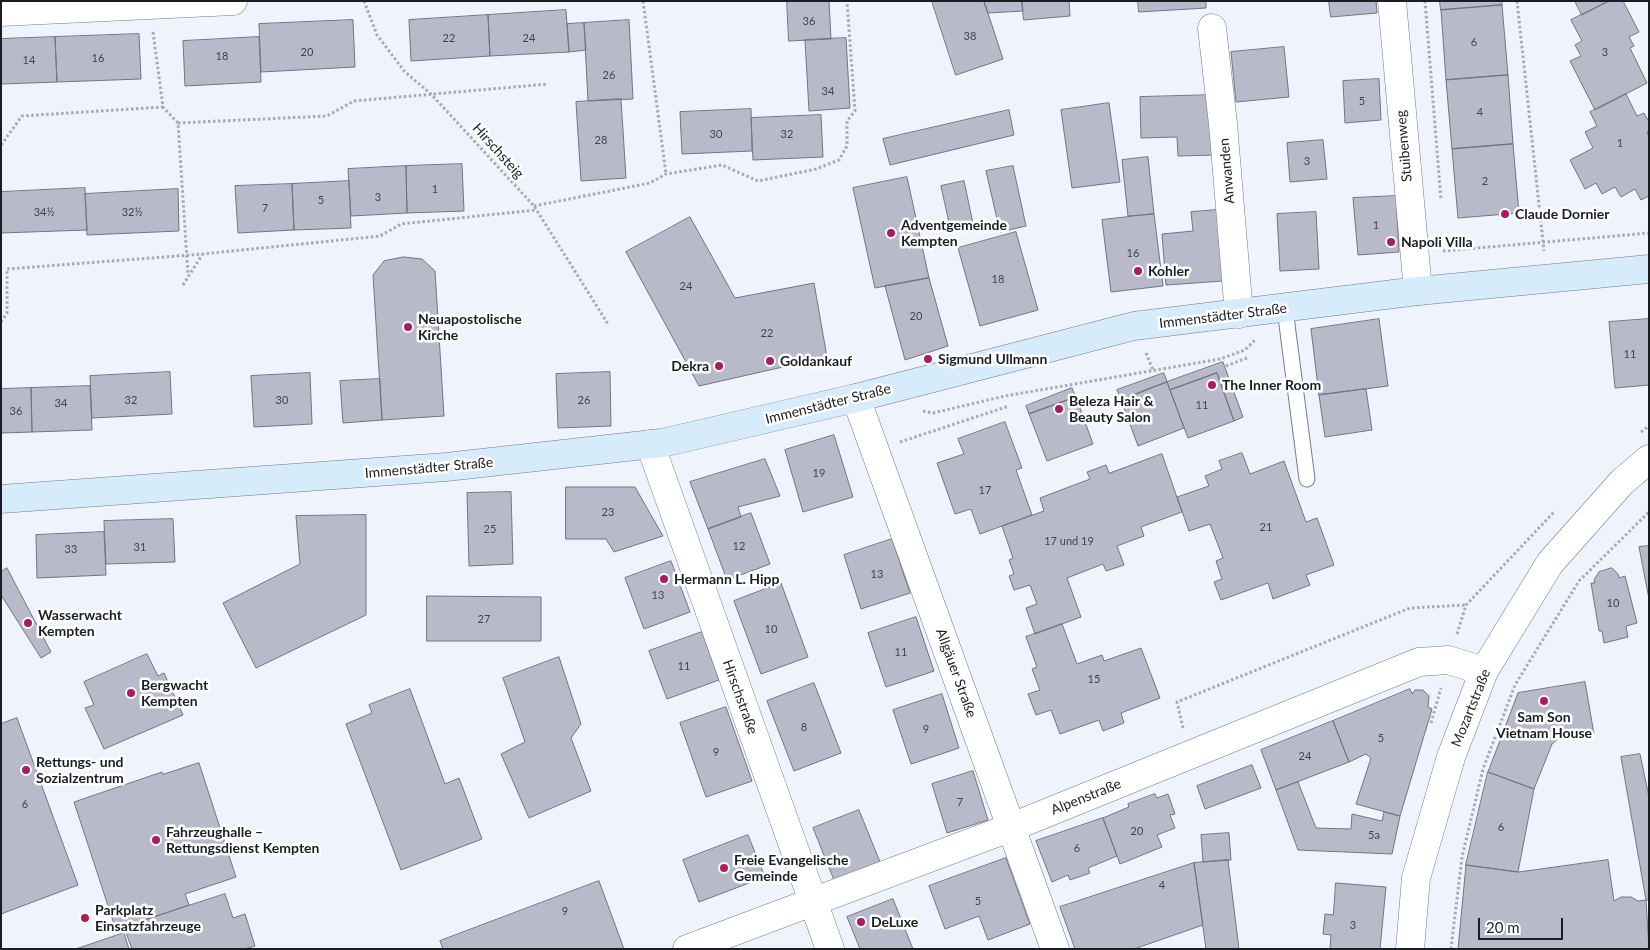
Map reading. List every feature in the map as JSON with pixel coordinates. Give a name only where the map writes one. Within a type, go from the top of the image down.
[{"type":"street","points":[[1,12],[233,1]]},
{"type":"street","name":"Stuibenweg","points":[[1392,1],[1418,292]]},
{"type":"street","name":"Anwanden","points":[[1212,28],[1223,124],[1239,314]]},
{"type":"street","name":"Immenstädter Straße","points":[[1,499],[446,468],[650,444],[856,398],[1134,326],[1418,292],[1649,269]]},
{"type":"street","name":"Allgäuer Straße","points":[[856,398],[1055,949]]},
{"type":"street","name":"Hirschstraße","points":[[650,444],[830,949]]},
{"type":"street","name":"Mozartstraße","points":[[1410,949],[1416,878],[1451,757],[1484,671],[1550,563],[1622,482],[1649,459]]},
{"type":"street","name":"Alpenstraße","points":[[688,949],[1012,827],[1419,662],[1448,660],[1484,671]]},
{"type":"lane","points":[[1285,309],[1307,479]]},
{"type":"path","name":"Hirschsteig","points":[[364,1],[377,35],[405,72],[431,94],[535,208],[608,324]]},
{"type":"path","points":[[644,1],[666,174]]},
{"type":"path","points":[[1,322],[7,313],[7,269],[203,254],[380,236],[401,224],[535,208],[650,183],[666,174],[722,165],[758,181],[816,169],[839,160],[847,146],[847,121],[854,111],[847,1]]},
{"type":"path","points":[[1425,1],[1441,200]]},
{"type":"path","points":[[1516,1],[1547,279]]},
{"type":"path","points":[[149,6],[163,107],[178,123],[188,274]]},
{"type":"path","points":[[178,123],[326,116],[354,100],[548,84]]},
{"type":"path","points":[[1,145],[22,116],[163,107]]},
{"type":"path","points":[[1414,253],[1649,233]]},
{"type":"path","points":[[1444,240],[1445,250]]},
{"type":"path","points":[[183,285],[188,274],[203,254]]},
{"type":"path","points":[[914,409],[933,413],[1005,396],[1220,359],[1245,350],[1285,309]]},
{"type":"path","points":[[1226,366],[1247,358]]},
{"type":"path","points":[[875,451],[1008,406]]},
{"type":"path","points":[[1452,949],[1462,857],[1483,769],[1516,684],[1579,581],[1649,512]]},
{"type":"path","points":[[1189,756],[1177,702],[1410,608],[1466,605]]},
{"type":"building","points":[[787,1],[829,1],[831,39],[789,41]]},
{"type":"building","points":[[932,1],[984,1],[1003,59],[956,75]]},
{"type":"building","points":[[984,1],[1022,1],[1023,11],[988,13]]},
{"type":"building","points":[[1022,1],[1069,1],[1070,16],[1024,20]]},
{"type":"building","points":[[1138,1],[1206,1],[1206,8],[1139,12]]},
{"type":"building","points":[[1329,1],[1376,1],[1377,13],[1331,17]]},
{"type":"building","points":[[1440,1],[1502,1],[1502,5],[1441,10]]},
{"type":"building","points":[[1575,1],[1609,1],[1582,15]]},
{"type":"building","points":[[1609,1],[1623,1],[1639,32],[1629,37],[1634,46],[1630,48],[1647,83],[1595,110],[1570,61],[1581,56],[1575,45],[1582,41],[1571,20]]},
{"type":"building","points":[[1502,5],[1508,75],[1446,80],[1441,10]]},
{"type":"building","points":[[566,10],[569,52],[490,56],[488,15]]},
{"type":"building","points":[[488,15],[490,56],[411,61],[409,20]]},
{"type":"building","points":[[353,20],[355,67],[261,72],[259,24]]},
{"type":"building","points":[[629,20],[633,99],[588,101],[584,23]]},
{"type":"building","points":[[584,23],[586,50],[569,52],[567,24]]},
{"type":"building","points":[[139,34],[141,79],[57,82],[55,37]]},
{"type":"building","points":[[55,37],[57,82],[1,84],[1,39]]},
{"type":"building","points":[[259,37],[261,82],[185,86],[183,41]]},
{"type":"building","points":[[846,38],[850,108],[809,111],[805,40]]},
{"type":"building","points":[[1284,47],[1289,97],[1236,102],[1231,52]]},
{"type":"building","points":[[1508,75],[1513,144],[1452,149],[1446,80]]},
{"type":"building","points":[[1379,79],[1381,120],[1345,123],[1343,81]]},
{"type":"building","points":[[1626,94],[1637,116],[1644,113],[1649,122],[1649,131],[1647,132],[1649,137],[1649,196],[1641,200],[1635,189],[1621,197],[1615,187],[1602,194],[1596,183],[1585,189],[1570,160],[1593,148],[1585,132],[1597,126],[1590,112]]},
{"type":"building","points":[[1215,95],[1216,155],[1178,156],[1177,137],[1141,138],[1140,97]]},
{"type":"building","points":[[621,99],[626,178],[581,181],[576,102]]},
{"type":"building","points":[[1109,103],[1120,182],[1072,188],[1061,110]]},
{"type":"building","points":[[751,109],[752,151],[682,154],[680,112]]},
{"type":"building","points":[[1009,110],[1014,135],[890,165],[883,139]]},
{"type":"building","points":[[821,115],[823,157],[753,160],[751,118]]},
{"type":"building","points":[[1323,140],[1327,179],[1290,182],[1287,143]]},
{"type":"building","points":[[1513,144],[1519,213],[1458,218],[1452,149]]},
{"type":"building","points":[[1148,157],[1154,214],[1128,216],[1122,160]]},
{"type":"building","points":[[462,164],[464,211],[407,213],[406,166]]},
{"type":"building","points":[[406,166],[407,213],[351,216],[348,169]]},
{"type":"building","points":[[1013,166],[1026,226],[1000,232],[986,171]]},
{"type":"building","name":"Adventgemeinde Kempten","points":[[907,177],[929,278],[875,288],[853,188]]},
{"type":"building","points":[[349,181],[351,228],[294,230],[292,184]]},
{"type":"building","points":[[964,181],[974,228],[951,232],[941,186]]},
{"type":"building","points":[[292,184],[294,230],[238,233],[235,186]]},
{"type":"building","points":[[85,188],[87,230],[1,233],[1,192]]},
{"type":"building","points":[[178,189],[179,231],[87,235],[85,194]]},
{"type":"building","points":[[1396,196],[1399,252],[1358,255],[1353,198]]},
{"type":"building","points":[[1217,210],[1223,281],[1166,285],[1162,234],[1193,231],[1191,212]]},
{"type":"building","points":[[1316,212],[1319,269],[1280,271],[1277,214]]},
{"type":"building","points":[[1154,214],[1163,286],[1111,292],[1102,220]]},
{"type":"building","points":[[690,217],[735,298],[814,283],[827,357],[699,386],[626,252]]},
{"type":"building","points":[[1016,232],[1038,310],[980,326],[958,248]]},
{"type":"building","name":"Neuapostolische Kirche","points":[[404,257],[422,259],[435,271],[444,416],[382,420],[373,275],[384,261]]},
{"type":"building","points":[[929,278],[948,346],[905,360],[885,286]]},
{"type":"building","points":[[1379,319],[1388,386],[1319,395],[1311,329]]},
{"type":"building","points":[[1649,319],[1649,385],[1615,388],[1609,322]]},
{"type":"building","points":[[1223,362],[1243,417],[1234,421],[1217,373],[1170,390],[1167,382]]},
{"type":"building","points":[[170,372],[172,414],[92,418],[90,376]]},
{"type":"building","points":[[610,372],[611,426],[558,428],[556,374]]},
{"type":"building","points":[[310,373],[312,424],[254,427],[251,376]]},
{"type":"building","points":[[1164,373],[1167,382],[1121,400],[1117,390]]},
{"type":"building","points":[[1217,373],[1234,421],[1188,438],[1170,390]]},
{"type":"building","points":[[380,379],[382,420],[343,423],[340,381]]},
{"type":"building","points":[[1167,382],[1184,428],[1138,446],[1121,400]]},
{"type":"building","points":[[90,386],[92,430],[32,432],[31,388]]},
{"type":"building","points":[[31,388],[32,432],[1,433],[1,389]]},
{"type":"building","points":[[1072,388],[1076,397],[1029,414],[1026,406]]},
{"type":"building","points":[[1366,389],[1372,430],[1325,437],[1319,395]]},
{"type":"building","points":[[1076,397],[1093,444],[1047,461],[1029,414]]},
{"type":"building","points":[[1005,422],[1022,468],[1016,470],[1032,515],[980,534],[971,509],[955,514],[937,463],[964,454],[958,439]]},
{"type":"building","points":[[834,435],[853,497],[803,512],[785,450]]},
{"type":"building","points":[[1242,453],[1250,474],[1284,461],[1306,522],[1317,518],[1334,565],[1306,575],[1310,585],[1273,599],[1268,583],[1221,600],[1214,582],[1222,579],[1216,561],[1223,558],[1210,524],[1189,531],[1177,497],[1209,486],[1205,476],[1222,469],[1219,461]]},
{"type":"building","points":[[1162,454],[1182,512],[1141,527],[1144,536],[1117,546],[1124,565],[1106,571],[1103,564],[1067,578],[1081,617],[1035,634],[1026,608],[1037,604],[1030,585],[1014,590],[1009,576],[1014,574],[1009,560],[1013,558],[1002,526],[1044,511],[1040,498],[1090,479],[1087,472],[1106,465],[1109,473]]},
{"type":"building","points":[[765,459],[780,496],[738,507],[741,517],[708,529],[690,482]]},
{"type":"building","points":[[566,487],[635,487],[663,536],[614,552],[606,539],[566,539]]},
{"type":"building","points":[[511,492],[513,564],[469,566],[467,493]]},
{"type":"building","points":[[751,513],[770,564],[727,580],[708,529]]},
{"type":"building","points":[[366,515],[366,615],[256,668],[223,603],[300,564],[296,516]]},
{"type":"building","points":[[173,519],[175,562],[106,564],[104,521]]},
{"type":"building","points":[[104,532],[106,575],[37,578],[36,535]]},
{"type":"building","points":[[892,539],[910,593],[861,609],[844,555]]},
{"type":"building","points":[[1649,546],[1649,599],[1639,547]]},
{"type":"building","points":[[671,561],[690,612],[644,629],[625,578]]},
{"type":"building","name":"Wasserwacht Kempten","points":[[7,568],[51,652],[41,658],[1,595],[1,572]]},
{"type":"building","points":[[1612,568],[1619,578],[1625,576],[1637,623],[1626,626],[1628,637],[1604,643],[1602,631],[1599,631],[1591,583],[1595,583],[1594,580],[1599,572]]},
{"type":"building","points":[[781,583],[808,657],[761,674],[734,601]]},
{"type":"building","points":[[427,596],[541,597],[541,641],[427,641]]},
{"type":"building","points":[[916,617],[934,671],[886,687],[868,633]]},
{"type":"building","points":[[1062,624],[1077,664],[1102,655],[1104,661],[1141,648],[1160,698],[1121,713],[1124,723],[1103,731],[1099,720],[1060,734],[1051,710],[1036,715],[1028,694],[1040,690],[1032,669],[1037,667],[1026,637]]},
{"type":"building","points":[[702,632],[719,680],[667,699],[649,651]]},
{"type":"building","name":"Bergwacht Kempten","points":[[147,654],[158,676],[164,673],[183,715],[104,749],[85,708],[94,705],[84,682]]},
{"type":"building","points":[[559,657],[581,724],[571,738],[591,791],[529,818],[501,754],[525,742],[503,678]]},
{"type":"building","points":[[1585,682],[1594,734],[1558,739],[1552,744],[1534,789],[1488,772],[1518,693]]},
{"type":"building","points":[[814,683],[841,753],[794,771],[767,701]]},
{"type":"building","points":[[410,689],[445,784],[459,778],[482,839],[401,870],[346,724],[372,713],[369,705]]},
{"type":"building","points":[[1410,689],[1412,694],[1415,690],[1423,690],[1429,696],[1428,707],[1432,709],[1400,816],[1356,804],[1371,758],[1366,754],[1349,762],[1333,721]]},
{"type":"building","points":[[942,694],[959,748],[911,764],[893,710]]},
{"type":"building","points":[[726,707],[752,781],[706,797],[680,723]]},
{"type":"building","points":[[17,718],[78,885],[1,914],[1,724]]},
{"type":"building","points":[[1333,721],[1349,762],[1276,790],[1261,750]]},
{"type":"building","points":[[1640,754],[1649,797],[1649,900],[1646,900],[1621,757]]},
{"type":"building","name":"Fahrzeughalle – Rettungsdienst Kempten","points":[[199,763],[236,877],[185,894],[189,905],[116,930],[74,802],[162,772],[163,774]]},
{"type":"building","points":[[1252,765],[1261,788],[1205,809],[1197,786]]},
{"type":"building","points":[[973,771],[988,820],[947,833],[932,784]]},
{"type":"building","points":[[1488,772],[1534,789],[1518,872],[1466,865]]},
{"type":"building","points":[[1298,782],[1316,828],[1351,829],[1352,814],[1382,821],[1384,812],[1400,816],[1392,854],[1298,850],[1276,790]]},
{"type":"building","points":[[1155,794],[1157,798],[1168,794],[1175,814],[1170,815],[1175,828],[1157,835],[1162,847],[1120,864],[1103,818],[1129,807],[1128,804]]},
{"type":"building","points":[[859,810],[880,862],[834,880],[813,828]]},
{"type":"building","points":[[1103,818],[1117,856],[1088,868],[1090,873],[1070,880],[1068,875],[1052,882],[1036,841]]},
{"type":"building","points":[[1229,833],[1231,860],[1203,862],[1201,835]]},
{"type":"building","name":"Freie Evangelische Gemeinde","points":[[748,835],[765,877],[699,902],[683,860]]},
{"type":"building","points":[[1006,858],[1030,924],[988,940],[979,916],[945,929],[929,886]]},
{"type":"building","points":[[1228,860],[1239,949],[1206,949],[1194,863]]},
{"type":"building","points":[[1608,860],[1614,901],[1621,897],[1631,897],[1638,901],[1646,900],[1649,949],[1458,949],[1466,865],[1518,872]]},
{"type":"building","points":[[1194,863],[1203,925],[1134,949],[1075,949],[1060,907]]},
{"type":"building","points":[[599,881],[624,949],[443,949],[440,941]]},
{"type":"building","points":[[1336,883],[1386,887],[1380,949],[1330,949],[1331,935],[1323,934],[1325,914],[1333,915]]},
{"type":"building","points":[[225,894],[233,918],[245,914],[255,946],[245,949],[132,949],[124,927]]},
{"type":"building","points":[[893,899],[913,949],[860,949],[847,917]]},
{"type":"building","points":[[124,933],[129,949],[76,949]]},
{"type":"place","name":"Claude Dornier","points":[[1505,214]]},
{"type":"place","name":"Adventgemeinde Kempten","points":[[891,233]]},
{"type":"place","name":"Napoli Villa","points":[[1391,242]]},
{"type":"place","name":"Kohler","points":[[1138,271]]},
{"type":"place","name":"Neuapostolische Kirche","points":[[408,327]]},
{"type":"place","name":"Sigmund Ullmann","points":[[928,359]]},
{"type":"place","name":"Goldankauf","points":[[770,361]]},
{"type":"place","name":"Dekra","points":[[719,366]]},
{"type":"place","name":"The Inner Room","points":[[1212,385]]},
{"type":"place","name":"Beleza Hair & Beauty Salon","points":[[1059,409]]},
{"type":"place","name":"Hermann L. Hipp","points":[[664,579]]},
{"type":"place","name":"Wasserwacht Kempten","points":[[28,623]]},
{"type":"place","name":"Bergwacht Kempten","points":[[131,693]]},
{"type":"place","name":"Sam Son Vietnam House","points":[[1544,701]]},
{"type":"place","name":"Rettungs- und Sozialzentrum","points":[[26,770]]},
{"type":"place","name":"Fahrzeughalle – Rettungsdienst Kempten","points":[[156,840]]},
{"type":"place","name":"Freie Evangelische Gemeinde","points":[[724,868]]},
{"type":"place","name":"Parkplatz Einsatzfahrzeuge","points":[[85,918]]},
{"type":"place","name":"DeLuxe","points":[[861,922]]}]
